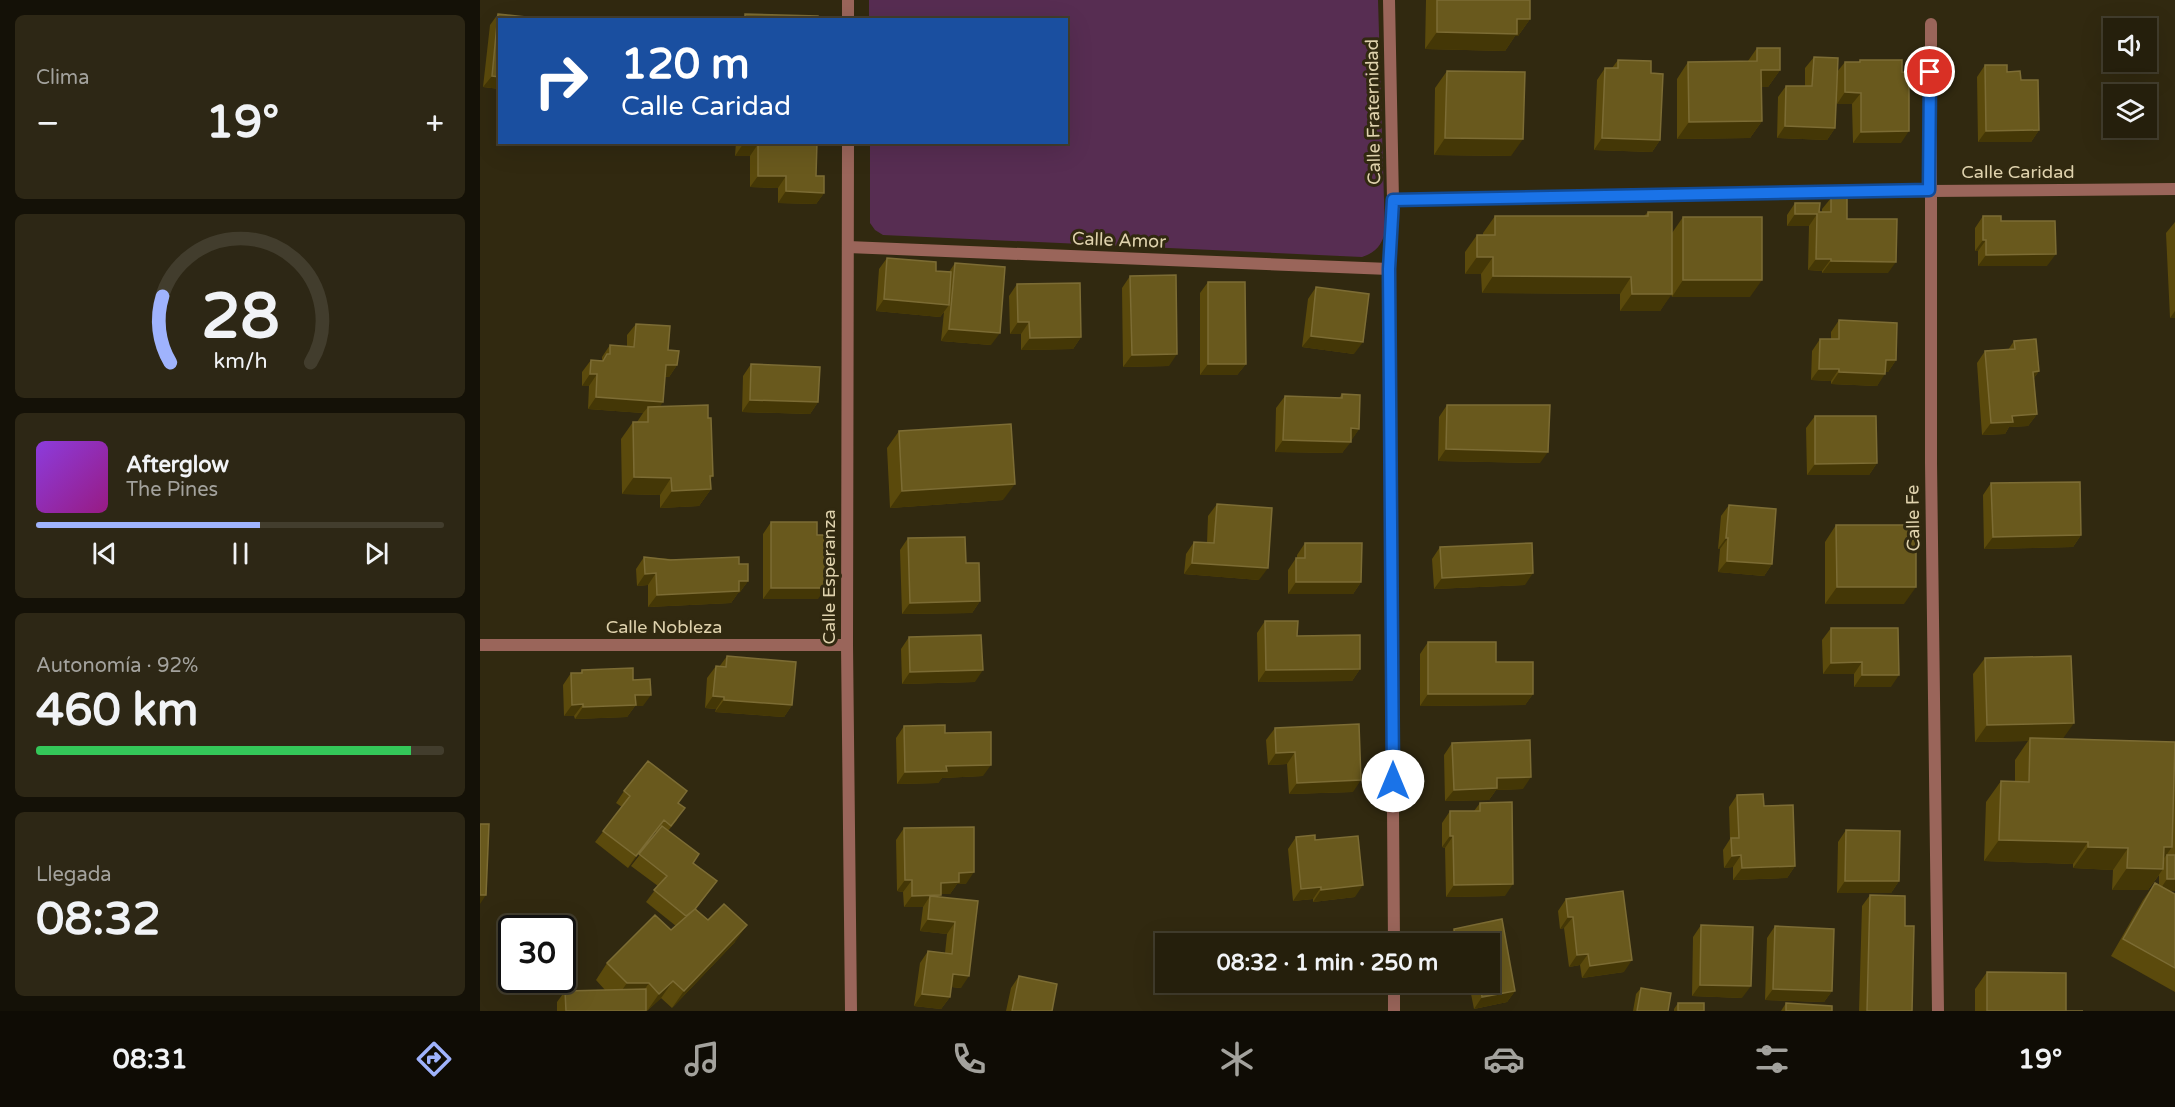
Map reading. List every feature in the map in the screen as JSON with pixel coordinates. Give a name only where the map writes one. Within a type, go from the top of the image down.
[{"type":"street","points":[[848,0],[848,18]]},
{"type":"street","name":"Calle Fraternidad","points":[[1389,0],[1393,200],[1389,269],[1394,933]]},
{"type":"street","name":"Calle Fe","points":[[1931,24],[1929,190],[1938,1011]]},
{"type":"street","name":"Calle Esperanza","points":[[848,144],[847,645],[851,1011]]},
{"type":"street","name":"Calle Caridad","points":[[1393,200],[1929,190],[2175,189]]},
{"type":"street","name":"Calle Amor","points":[[848,247],[1389,269]]},
{"type":"street","name":"Calle Nobleza","points":[[480,645],[847,645]]},
{"type":"street","points":[[1394,993],[1394,1011]]},
{"type":"shaded area","points":[[869,0],[1378,0],[1385,233],[1382,242],[1374,251],[1362,257],[883,235],[870,223],[870,144],[1068,144],[1068,18],[869,18]]},
{"type":"building","points":[[1437,0],[1530,0],[1530,19],[1517,19],[1517,34],[1437,32]]},
{"type":"building","points":[[498,14],[535,18],[498,18],[498,77],[492,76]]},
{"type":"building","points":[[745,14],[818,16],[818,18],[745,18]]},
{"type":"building","points":[[1757,48],[1780,48],[1780,70],[1761,70],[1762,121],[1689,122],[1688,62],[1757,61]]},
{"type":"building","points":[[1814,57],[1838,58],[1835,128],[1785,126],[1786,86],[1812,86]]},
{"type":"building","points":[[1618,60],[1651,61],[1651,73],[1663,74],[1660,140],[1602,138],[1605,68],[1618,68]]},
{"type":"building","points":[[1860,60],[1902,60],[1902,72],[1909,73],[1909,131],[1861,132],[1861,93],[1845,92],[1845,62],[1860,62]]},
{"type":"building","points":[[1985,65],[2007,65],[2007,72],[2020,71],[2021,80],[2038,80],[2039,130],[1986,131]]},
{"type":"building","points":[[1447,71],[1525,72],[1523,139],[1445,138]]},
{"type":"building","points":[[758,144],[817,144],[816,176],[824,176],[824,193],[786,191],[786,176],[758,176]]},
{"type":"building","points":[[1831,198],[1847,198],[1847,219],[1897,219],[1896,262],[1816,259],[1817,214],[1795,214],[1795,203],[1820,203],[1819,212],[1831,212]]},
{"type":"building","points":[[1648,212],[1672,212],[1672,294],[1632,294],[1631,277],[1493,276],[1493,257],[1477,257],[1477,235],[1495,235],[1495,216],[1648,216]]},
{"type":"building","points":[[1983,216],[2001,216],[2001,221],[2055,221],[2056,254],[1986,255],[1986,240],[1983,240]]},
{"type":"building","points":[[1683,217],[1762,217],[1762,280],[1683,280]]},
{"type":"building","points":[[887,258],[936,262],[936,271],[951,272],[949,305],[884,299]]},
{"type":"building","points":[[955,263],[1005,267],[1000,333],[949,329]]},
{"type":"building","points":[[1176,275],[1177,354],[1132,355],[1130,276]]},
{"type":"building","points":[[1208,282],[1245,282],[1246,364],[1208,364]]},
{"type":"building","points":[[1080,283],[1081,337],[1030,338],[1029,322],[1018,322],[1017,284]]},
{"type":"building","points":[[1316,287],[1369,294],[1363,342],[1311,336]]},
{"type":"building","points":[[1839,320],[1897,323],[1896,360],[1886,360],[1885,374],[1819,369],[1820,339],[1839,339]]},
{"type":"building","points":[[636,324],[670,326],[668,350],[679,351],[677,365],[666,365],[663,402],[596,397],[597,374],[590,374],[591,360],[603,361],[607,354],[610,354],[610,345],[634,347]]},
{"type":"building","points":[[2036,339],[2039,371],[2033,372],[2037,414],[2012,416],[2013,422],[1991,423],[1985,351],[2015,349],[2014,341]]},
{"type":"building","points":[[751,364],[820,367],[818,402],[750,400]]},
{"type":"building","points":[[1342,394],[1360,395],[1359,429],[1351,428],[1351,442],[1283,440],[1285,396],[1342,398]]},
{"type":"building","points":[[708,405],[708,418],[711,418],[713,476],[710,476],[711,489],[672,491],[671,478],[634,477],[633,422],[648,422],[648,407]]},
{"type":"building","points":[[1447,405],[1550,405],[1548,452],[1446,449]]},
{"type":"building","points":[[1815,416],[1876,416],[1877,463],[1815,464]]},
{"type":"building","points":[[1011,424],[1015,484],[902,491],[899,431]]},
{"type":"building","points":[[2080,482],[2081,535],[1993,537],[1991,483]]},
{"type":"building","points":[[1217,504],[1272,508],[1268,568],[1192,563],[1194,542],[1214,543]]},
{"type":"building","points":[[1729,505],[1776,509],[1772,564],[1727,561],[1728,538],[1726,538]]},
{"type":"building","points":[[771,522],[817,522],[817,535],[826,535],[826,588],[771,588]]},
{"type":"building","points":[[1836,525],[1916,525],[1916,587],[1837,587]]},
{"type":"building","points":[[965,537],[966,563],[979,563],[980,601],[910,603],[908,538]]},
{"type":"building","points":[[1305,543],[1362,543],[1361,582],[1296,582],[1296,558],[1305,558]]},
{"type":"building","points":[[1532,543],[1533,573],[1442,578],[1440,547]]},
{"type":"building","points":[[644,557],[670,560],[739,557],[739,564],[748,564],[748,581],[739,581],[739,591],[657,595],[656,573],[645,574]]},
{"type":"building","points":[[1265,621],[1298,621],[1297,636],[1360,635],[1360,669],[1266,670]]},
{"type":"building","points":[[1831,628],[1898,628],[1899,675],[1862,675],[1862,662],[1831,663]]},
{"type":"building","points":[[981,635],[983,670],[910,672],[909,637]]},
{"type":"building","points":[[1428,642],[1496,642],[1496,662],[1533,662],[1533,694],[1428,694]]},
{"type":"building","points":[[727,656],[796,662],[792,705],[724,700],[724,697],[713,696],[716,666],[726,667]]},
{"type":"building","points":[[2071,656],[2074,723],[1987,725],[1985,658]]},
{"type":"building","points":[[633,668],[633,680],[650,679],[651,695],[635,695],[636,705],[583,707],[583,704],[572,705],[571,673],[582,673],[582,670]]},
{"type":"building","points":[[1359,724],[1361,780],[1297,783],[1295,752],[1276,753],[1275,728]]},
{"type":"building","points":[[945,725],[945,733],[991,732],[991,765],[946,766],[947,771],[905,772],[904,726]]},
{"type":"building","points":[[2030,738],[2175,742],[2172,847],[2164,847],[2163,869],[2127,868],[2128,848],[2088,847],[2088,842],[1999,840],[2001,781],[2029,782]]},
{"type":"building","points":[[1530,740],[1531,777],[1497,778],[1497,788],[1454,790],[1452,743]]},
{"type":"building","points":[[648,761],[687,791],[678,803],[685,808],[671,826],[664,820],[636,856],[603,831],[630,796],[624,791]]},
{"type":"building","points":[[1763,794],[1764,806],[1793,805],[1795,866],[1742,868],[1741,855],[1732,856],[1731,838],[1739,838],[1737,795]]},
{"type":"building","points":[[1512,802],[1513,884],[1454,885],[1450,811],[1480,811],[1480,803]]},
{"type":"building","points":[[480,824],[489,824],[486,895],[480,895]]},
{"type":"building","points":[[662,826],[699,854],[693,863],[717,881],[695,909],[686,916],[654,890],[667,876],[639,854]]},
{"type":"building","points":[[974,827],[974,872],[959,873],[959,882],[941,883],[941,895],[912,896],[912,880],[905,880],[904,828]]},
{"type":"building","points":[[1846,830],[1900,831],[1899,881],[1845,881]]},
{"type":"building","points":[[1315,835],[1315,840],[1358,836],[1363,885],[1321,890],[1321,887],[1301,889],[1296,837]]},
{"type":"building","points":[[2167,855],[2175,855],[2175,879],[2167,879]]},
{"type":"building","points":[[2155,883],[2175,894],[2175,968],[2123,939]]},
{"type":"building","points":[[1623,891],[1632,960],[1590,966],[1588,954],[1577,955],[1573,917],[1568,917],[1566,899]]},
{"type":"building","points":[[1870,895],[1905,896],[1905,926],[1914,926],[1912,1011],[1867,1011]]},
{"type":"building","points":[[930,896],[978,901],[969,976],[953,974],[950,997],[922,994],[928,951],[952,954],[955,922],[928,919]]},
{"type":"building","points":[[724,904],[747,925],[684,991],[673,981],[659,994],[649,983],[627,983],[607,963],[655,915],[671,930],[695,909],[708,920]]},
{"type":"building","points":[[1502,919],[1515,991],[1482,997],[1481,993],[1500,993],[1500,933],[1455,933],[1454,929]]},
{"type":"building","points":[[1701,925],[1753,927],[1751,986],[1700,985]]},
{"type":"building","points":[[1775,926],[1834,929],[1832,991],[1773,989]]},
{"type":"building","points":[[1987,972],[2066,973],[2066,1011],[1987,1011]]},
{"type":"building","points":[[1019,976],[1057,984],[1052,1011],[1012,1011]]},
{"type":"building","points":[[1641,988],[1671,993],[1668,1011],[1637,1011]]},
{"type":"building","points":[[646,989],[646,1011],[566,1011],[565,993],[576,993],[576,991]]},
{"type":"building","points":[[1678,1003],[1704,1003],[1704,1011],[1678,1011]]},
{"type":"building","points":[[1786,1003],[1832,1006],[1832,1011],[1786,1011]]},
{"type":"route","points":[[1393,781],[1389,269],[1393,200],[1929,190],[1930,72]]}]
